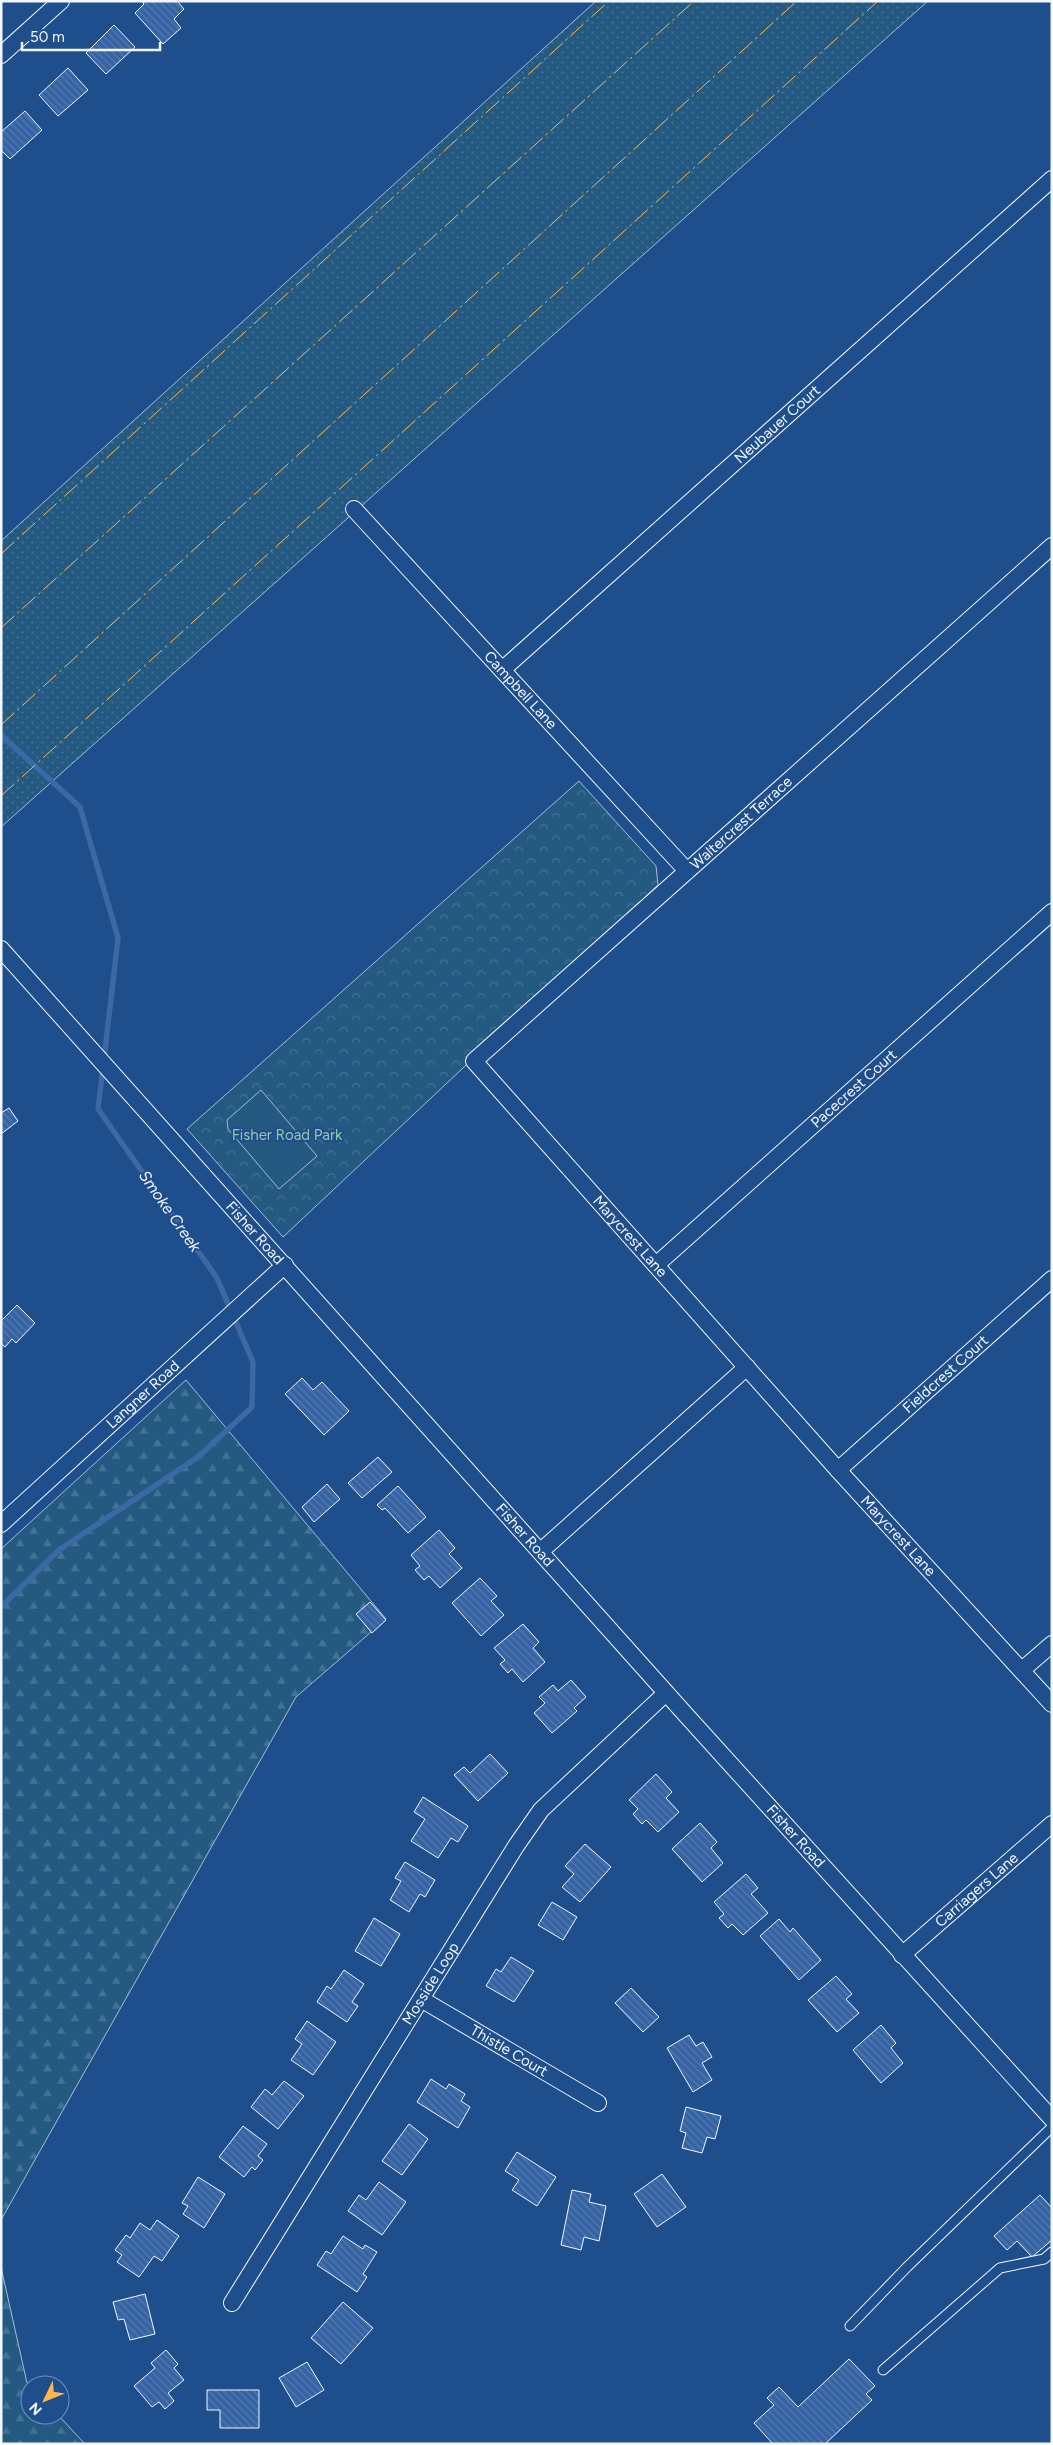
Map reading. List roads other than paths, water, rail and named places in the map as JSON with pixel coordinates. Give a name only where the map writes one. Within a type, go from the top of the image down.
[{"type":"street","points":[[1,55],[61,1]]},
{"type":"street","name":"Neubauer Court","points":[[502,670],[1052,179]]},
{"type":"street","name":"Campbell Lane","points":[[354,509],[687,871]]},
{"type":"street","name":"Waltercrest Terrace","points":[[513,1105],[474,1061],[1052,546]]},
{"type":"street","name":"Pacecrest Court","points":[[656,1265],[1052,912]]},
{"type":"street","name":"Fisher Road","points":[[1,949],[902,1956],[1052,2119]]},
{"type":"street","name":"Marycrest Lane","points":[[513,1105],[838,1470],[1052,1704]]},
{"type":"street","name":"Langner Road","points":[[1,1524],[285,1265]]},
{"type":"street","name":"Fieldcrest Court","points":[[838,1470],[1052,1279]]},
{"type":"street","points":[[541,1551],[747,1367]]},
{"type":"street","points":[[1022,1670],[1052,1644]]},
{"type":"street","name":"Mosside Loop","points":[[232,2303],[541,1810],[666,1693]]},
{"type":"street","name":"Carriagers Lane","points":[[902,1956],[1052,1824]]},
{"type":"street","name":"Thistle Court","points":[[421,1999],[598,2103]]},
{"type":"lane","points":[[850,2326],[907,2267],[1052,2127]]},
{"type":"lane","points":[[883,2370],[1000,2268],[1044,2259],[1052,2252]]},
{"type":"waterway","name":"Smoke Creek","points":[[1,735],[80,807],[118,938],[104,1059]]},
{"type":"waterway","name":"Smoke Creek","points":[[1,1607],[59,1550],[198,1457],[252,1407],[253,1362],[217,1278],[98,1109],[103,1068]]},
{"type":"park label","name":"Fisher Road Park","points":[[287,1135]]}]
